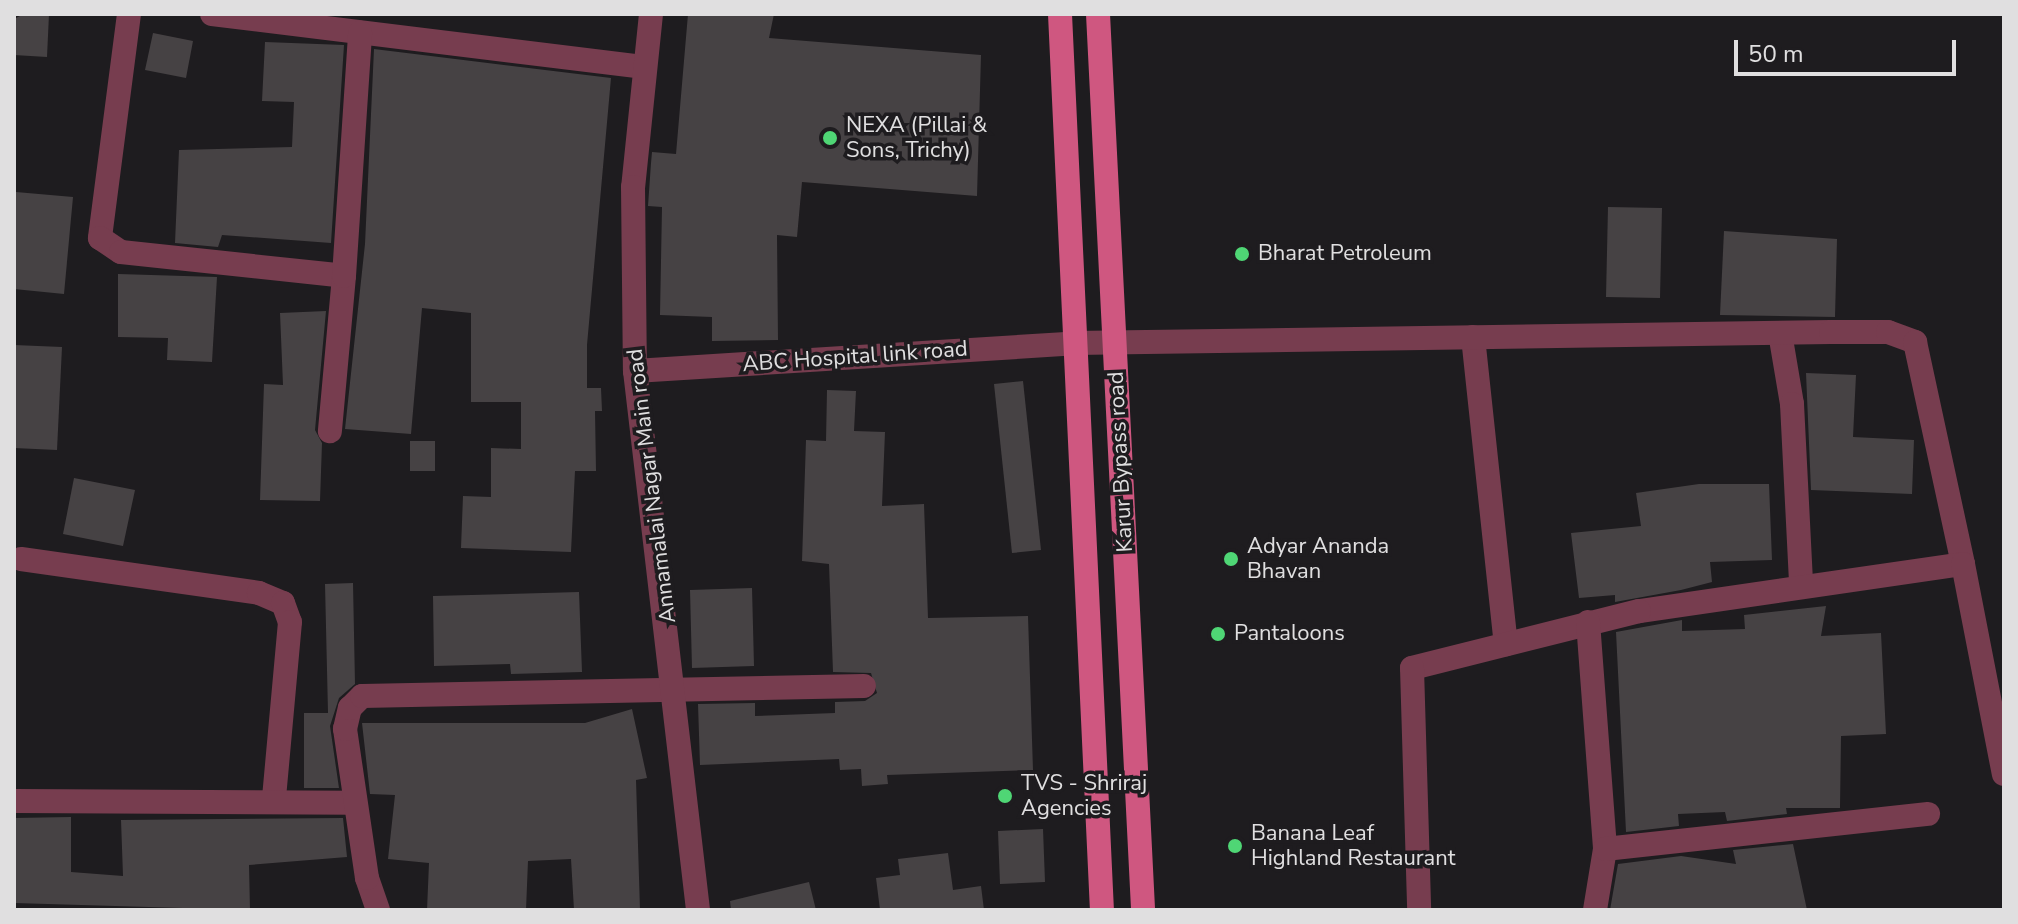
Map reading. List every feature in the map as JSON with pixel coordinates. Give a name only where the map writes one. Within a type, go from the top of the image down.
[{"type":"main road","name":"Karur Bypass road","points":[[1060,14],[1102,910]]},
{"type":"main road","name":"Karur Bypass road","points":[[1098,14],[1143,910]]},
{"type":"street","points":[[129,14],[98,227],[106,246],[344,276]]},
{"type":"street","points":[[212,14],[645,67]]},
{"type":"street","name":"Annamalai Nagar Main road","points":[[651,14],[633,187],[635,371],[677,692],[698,910]]},
{"type":"street","points":[[330,431],[360,33]]},
{"type":"street","name":"ABC Hospital link road","points":[[635,371],[1074,343],[1888,332],[1915,342],[1963,564]]},
{"type":"street","points":[[1780,333],[1792,404],[1801,584]]},
{"type":"street","points":[[1473,337],[1506,644]]},
{"type":"street","points":[[21,559],[259,593],[283,603],[290,622],[274,799]]},
{"type":"street","points":[[1419,910],[1412,668],[1588,622],[1801,584],[1963,564],[2004,774]]},
{"type":"street","points":[[1588,622],[1605,849],[1595,910]]},
{"type":"street","points":[[378,910],[354,803],[345,729],[350,708],[362,696],[864,686]]},
{"type":"street","points":[[14,801],[274,799],[354,803]]},
{"type":"street","points":[[1605,849],[1928,814]]},
{"type":"building","points":[[24,14],[49,14],[47,57],[14,55],[14,19]]},
{"type":"building","name":"NEXA (Pillai & Sons, Trichy)","points":[[688,14],[774,14],[769,38],[981,55],[977,196],[802,182],[797,237],[777,235],[778,340],[712,341],[712,317],[660,315],[662,207],[648,206],[652,152],[676,154]]},
{"type":"building","points":[[153,33],[193,41],[186,78],[145,70]]},
{"type":"building","points":[[265,42],[344,45],[331,243],[222,235],[218,247],[175,243],[179,150],[292,147],[294,102],[262,101]]},
{"type":"building","points":[[374,49],[611,78],[587,345],[587,388],[601,388],[602,411],[595,411],[596,471],[575,471],[571,552],[461,548],[463,496],[491,497],[491,448],[521,449],[521,402],[471,402],[471,313],[422,308],[411,434],[345,429],[365,244]]},
{"type":"building","points":[[16,192],[73,197],[64,294],[14,289]]},
{"type":"building","points":[[1608,207],[1662,208],[1660,298],[1606,297]]},
{"type":"building","points":[[1724,231],[1837,239],[1835,317],[1720,315]]},
{"type":"building","points":[[118,274],[217,277],[212,362],[167,360],[168,338],[118,337]]},
{"type":"building","points":[[326,311],[315,430],[322,443],[320,501],[260,500],[264,384],[283,385],[280,313]]},
{"type":"building","points":[[14,345],[62,347],[57,450],[14,448]]},
{"type":"building","points":[[1806,373],[1856,375],[1853,437],[1914,440],[1912,494],[1811,490]]},
{"type":"building","points":[[1023,381],[1041,550],[1012,553],[994,384]]},
{"type":"building","points":[[827,390],[856,391],[854,431],[885,432],[882,506],[924,504],[928,618],[1028,616],[1033,770],[887,775],[888,784],[862,786],[861,769],[840,770],[839,759],[700,765],[698,704],[755,703],[755,716],[835,713],[835,702],[865,701],[877,693],[871,673],[833,672],[829,564],[802,561],[806,440],[826,441]]},
{"type":"building","points":[[410,441],[435,441],[435,471],[410,471]]},
{"type":"building","points":[[74,478],[135,490],[123,546],[63,534]]},
{"type":"building","points":[[1699,484],[1769,484],[1772,560],[1710,562],[1712,582],[1681,590],[1615,602],[1615,595],[1579,598],[1571,533],[1641,526],[1636,493]]},
{"type":"building","points":[[353,583],[355,684],[339,698],[330,726],[339,788],[304,788],[304,713],[328,713],[325,584]]},
{"type":"building","points":[[752,588],[754,666],[692,668],[690,590]]},
{"type":"building","points":[[579,592],[582,672],[511,674],[510,664],[434,666],[433,596]]},
{"type":"building","points":[[1826,606],[1821,636],[1881,633],[1886,734],[1841,736],[1840,808],[1786,808],[1787,814],[1727,821],[1725,812],[1678,814],[1679,826],[1626,832],[1616,632],[1682,620],[1682,631],[1745,629],[1744,615]]},
{"type":"building","points":[[632,709],[647,778],[636,780],[640,910],[574,910],[571,859],[528,861],[526,910],[427,910],[429,863],[388,859],[395,795],[370,794],[362,723],[585,723]]},
{"type":"building","points":[[71,817],[71,872],[123,876],[121,820],[343,818],[347,857],[249,865],[250,910],[14,903],[14,818]]},
{"type":"building","points":[[1043,829],[1045,882],[1000,884],[998,831]]},
{"type":"building","points":[[1793,844],[1807,910],[1610,910],[1618,864],[1681,856],[1736,864],[1733,850]]},
{"type":"building","points":[[948,853],[953,890],[981,886],[984,910],[880,910],[876,878],[900,875],[898,859]]},
{"type":"building","points":[[809,882],[816,910],[731,910],[730,901]]},
{"type":"place","name":"NEXA (Pillai & Sons, Trichy)","points":[[830,138]]},
{"type":"place","name":"Bharat Petroleum","points":[[1242,254]]},
{"type":"place","name":"Adyar Ananda Bhavan","points":[[1231,559]]},
{"type":"place","name":"Pantaloons","points":[[1218,634]]},
{"type":"place","name":"TVS - Shriraj Agencies","points":[[1005,796]]},
{"type":"place","name":"Banana Leaf Highland Restaurant","points":[[1235,846]]}]
